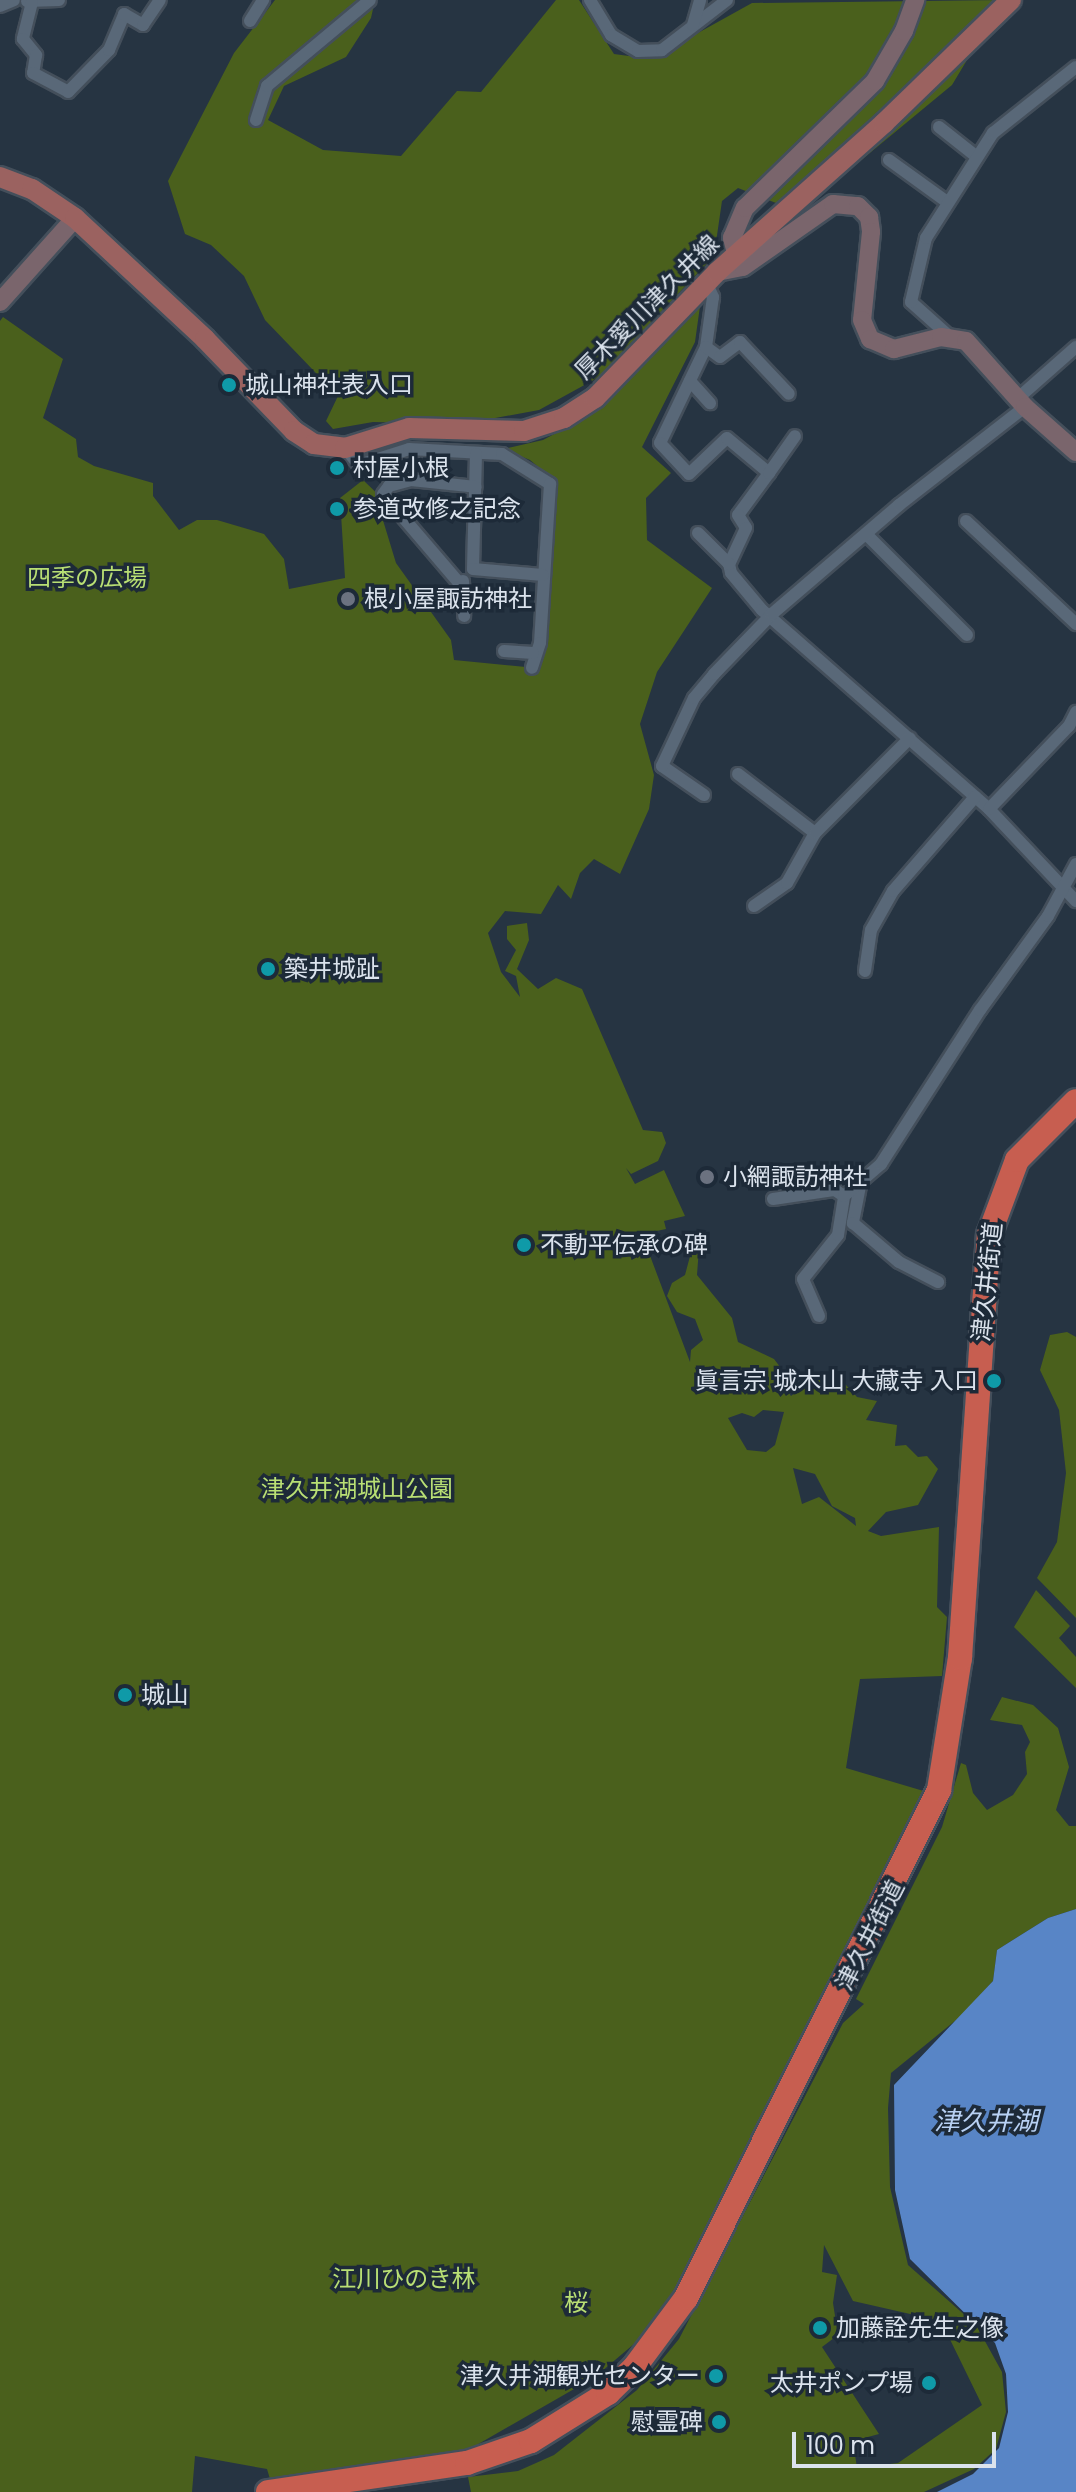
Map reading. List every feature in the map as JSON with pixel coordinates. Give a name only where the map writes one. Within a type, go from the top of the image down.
[{"type":"highway","name":"津久井街道","points":[[272,2491],[467,2463],[531,2441],[608,2393],[634,2368],[686,2298],[939,1790],[960,1658],[989,1235],[1017,1160],[1076,1101]]},
{"type":"main road","name":"厚木愛川津久井線","points":[[345,448],[399,429],[512,433],[564,418],[605,389],[736,253],[884,123],[1011,0]]},
{"type":"main road","points":[[0,177],[32,189],[75,218],[205,339],[299,435],[320,446],[345,448]]},
{"type":"street","points":[[0,6],[14,0]]},
{"type":"street","points":[[59,0],[28,1],[23,39],[36,55],[33,73],[68,92],[109,50],[124,14],[143,25],[160,0]]},
{"type":"street","points":[[250,21],[263,0]]},
{"type":"street","points":[[256,120],[267,86],[370,0]]},
{"type":"street","points":[[590,0],[611,35],[638,51],[662,50],[727,0]]},
{"type":"street","points":[[693,25],[700,0]]},
{"type":"street","points":[[736,253],[734,230],[745,208],[865,92],[892,55],[915,0]]},
{"type":"street","points":[[1076,67],[993,133],[926,238],[910,295],[911,302],[949,336],[976,348],[1021,403],[1076,452]]},
{"type":"street","points":[[939,127],[977,157]]},
{"type":"street","points":[[889,160],[947,202]]},
{"type":"street","points":[[769,473],[727,438],[689,474],[660,443],[706,347],[713,297],[712,277],[739,269],[824,209],[848,202],[870,221],[862,320],[870,339],[894,349],[949,336]]},
{"type":"street","points":[[0,302],[75,218]]},
{"type":"street","points":[[706,347],[720,357],[740,342],[789,394]]},
{"type":"street","points":[[704,795],[662,766],[694,698],[772,614],[868,536],[899,505],[1021,403],[1076,347]]},
{"type":"street","points":[[690,381],[710,403]]},
{"type":"street","points":[[729,564],[746,528],[738,515],[795,436]]},
{"type":"street","points":[[345,448],[359,465],[409,449],[514,459],[550,484],[540,643],[533,653],[532,668]]},
{"type":"street","points":[[460,584],[473,569],[476,454]]},
{"type":"street","points":[[464,616],[460,584],[383,494],[389,486],[411,480],[476,487]]},
{"type":"street","points":[[966,521],[1076,624]]},
{"type":"street","points":[[698,533],[729,564],[762,610],[772,614],[989,809],[1076,901]]},
{"type":"street","points":[[868,536],[967,635]]},
{"type":"street","points":[[473,569],[543,575]]},
{"type":"street","points":[[504,651],[533,653]]},
{"type":"street","points":[[989,809],[1076,712]]},
{"type":"street","points":[[754,906],[787,883],[815,833],[910,738]]},
{"type":"street","points":[[738,774],[815,833]]},
{"type":"street","points":[[865,971],[871,930],[893,891],[975,797]]},
{"type":"street","points":[[819,1316],[803,1279],[838,1235],[844,1196],[860,1186],[881,1164],[1064,891],[1076,864]]},
{"type":"street","points":[[860,1186],[853,1223],[899,1262],[938,1282]]},
{"type":"street","points":[[773,1199],[835,1190],[844,1196]]},
{"type":"green space","points":[[275,0],[375,0],[371,18],[346,57],[284,86],[268,120],[323,150],[401,156],[457,91],[481,92],[556,0],[579,0],[614,54],[651,59],[752,3],[1003,0],[952,85],[842,176],[776,203],[738,188],[722,201],[714,256],[599,377],[539,410],[463,424],[373,422],[333,429],[326,421],[338,396],[265,320],[244,276],[211,245],[185,234],[168,181],[234,53]]},
{"type":"green space","name":"津久井湖城山公園","points":[[701,299],[695,342],[642,447],[671,473],[646,498],[647,540],[712,588],[657,672],[640,724],[654,775],[649,809],[620,874],[594,859],[580,873],[571,899],[558,885],[541,914],[505,911],[488,933],[501,972],[520,997],[516,976],[505,971],[516,950],[507,939],[507,926],[527,923],[529,940],[517,969],[538,989],[556,978],[582,989],[643,1130],[662,1132],[666,1143],[658,1161],[631,1174],[626,1168],[635,1184],[664,1170],[685,1216],[664,1221],[666,1229],[652,1232],[649,1253],[690,1362],[691,1350],[703,1340],[695,1319],[677,1312],[667,1296],[672,1283],[685,1275],[693,1245],[699,1248],[697,1275],[732,1318],[738,1342],[774,1359],[787,1376],[785,1387],[791,1396],[817,1375],[835,1373],[857,1397],[877,1401],[866,1420],[897,1425],[895,1446],[906,1445],[918,1457],[927,1456],[938,1469],[918,1505],[886,1512],[868,1531],[881,1536],[939,1527],[937,1607],[947,1617],[942,1676],[860,1679],[846,1768],[927,1792],[675,2292],[641,2338],[595,2377],[468,2450],[270,2479],[267,2469],[195,2456],[192,2492],[0,2492],[0,321],[3,317],[63,359],[43,418],[76,439],[78,457],[94,466],[153,483],[153,496],[179,530],[197,520],[217,520],[264,534],[284,559],[289,589],[345,578],[340,498],[363,480],[384,500],[382,517],[396,563],[451,640],[454,660],[536,668],[544,649],[556,482],[530,460],[503,449],[543,440],[571,425],[601,403]],"holes":[[[763,1410],[784,1412],[775,1445],[766,1452],[747,1450],[728,1418],[742,1413],[754,1417]],[[793,1468],[815,1474],[832,1506],[855,1518],[856,1526],[819,1497],[802,1504]]]},
{"type":"green space","points":[[1067,1332],[1076,1337],[1076,1618],[1037,1578],[1057,1542],[1066,1473],[1059,1410],[1040,1370],[1050,1335]]},
{"type":"green space","points":[[1036,1590],[1070,1626],[1059,1638],[1076,1657],[1076,1688],[1014,1627]]},
{"type":"green space","points":[[1002,1697],[1033,1705],[1058,1728],[1069,1767],[1056,1810],[1069,1826],[1076,1826],[1076,1909],[1048,1918],[997,1950],[993,1981],[961,2016],[891,2073],[888,2108],[890,2187],[908,2265],[976,2325],[1002,2372],[1006,2412],[996,2449],[974,2469],[924,2492],[471,2492],[468,2477],[518,2471],[554,2455],[637,2390],[679,2339],[843,2023],[864,2004],[856,1999],[942,1827],[961,1763],[966,1765],[973,1793],[987,1810],[1013,1795],[1027,1774],[1025,1752],[1030,1742],[1022,1725],[990,1720]],"holes":[[[824,2245],[853,2301],[941,2321],[982,2405],[898,2463],[857,2468],[853,2441],[879,2434],[822,2347],[838,2335],[833,2303],[837,2275],[822,2272]]]},
{"type":"water","name":"津久井湖","points":[[1076,1909],[1076,2492],[937,2492],[973,2474],[999,2448],[1008,2412],[1006,2374],[995,2343],[910,2259],[895,2190],[894,2085],[993,1981],[997,1950],[1048,1918]]},
{"type":"place","name":"城山神社表入口","points":[[229,385]]},
{"type":"place","name":"村屋小根","points":[[337,468]]},
{"type":"place","name":"参道改修之記念","points":[[337,509]]},
{"type":"place","name":"根小屋諏訪神社","points":[[348,599]]},
{"type":"place","name":"築井城趾","points":[[268,969]]},
{"type":"place","name":"小網諏訪神社","points":[[707,1177]]},
{"type":"place","name":"不動平伝承の碑","points":[[524,1245]]},
{"type":"place","name":"眞言宗 城木山 大藏寺 入口","points":[[994,1381]]},
{"type":"place","name":"城山","points":[[125,1695]]},
{"type":"place","name":"加藤詮先生之像","points":[[820,2328]]},
{"type":"place","name":"津久井湖観光センター","points":[[716,2376]]},
{"type":"place","name":"太井ポンプ場","points":[[929,2383]]},
{"type":"place","name":"慰霊碑","points":[[719,2422]]},
{"type":"park label","name":"四季の広場","points":[[87,578]]},
{"type":"park label","name":"江川ひのき林","points":[[404,2279]]},
{"type":"park label","name":"桜","points":[[576,2303]]}]
